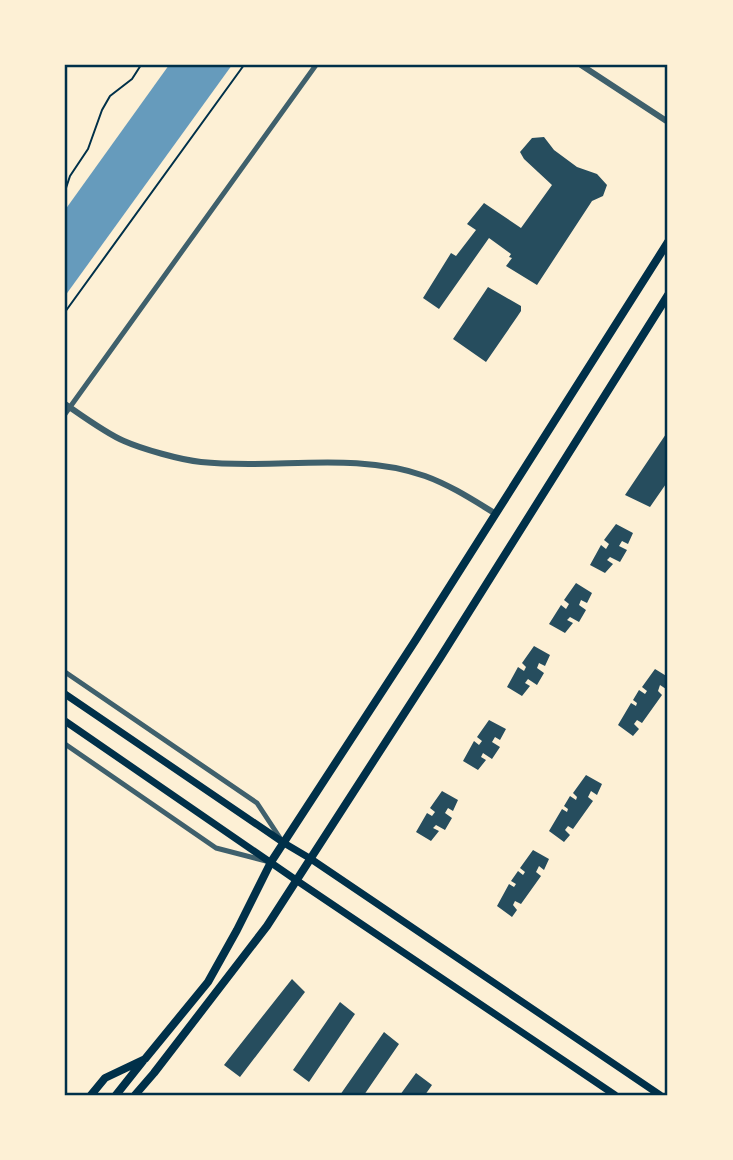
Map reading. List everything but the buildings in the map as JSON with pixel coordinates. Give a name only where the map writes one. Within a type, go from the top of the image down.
[{"type":"main road","points":[[116,1095],[208,982],[271,862],[668,242]]},
{"type":"main road","points":[[135,1095],[267,926],[440,658],[668,295]]},
{"type":"main road","points":[[65,694],[660,1095]]},
{"type":"main road","points":[[65,721],[615,1095]]},
{"type":"main road","points":[[91,1095],[106,1078],[145,1059]]},
{"type":"street","points":[[316,65],[66,409],[122,441],[199,462],[340,462],[386,467],[424,476],[462,493],[496,514]]},
{"type":"street","points":[[581,65],[668,122]]},
{"type":"street","points":[[65,672],[257,803],[284,843]]},
{"type":"street","points":[[65,744],[216,848],[271,862]]},
{"type":"path","points":[[65,191],[70,176],[88,149],[110,96],[132,79],[141,65]]},
{"type":"path","points":[[65,312],[244,65]]},
{"type":"water","points":[[169,65],[232,65],[65,296],[65,210]]}]
